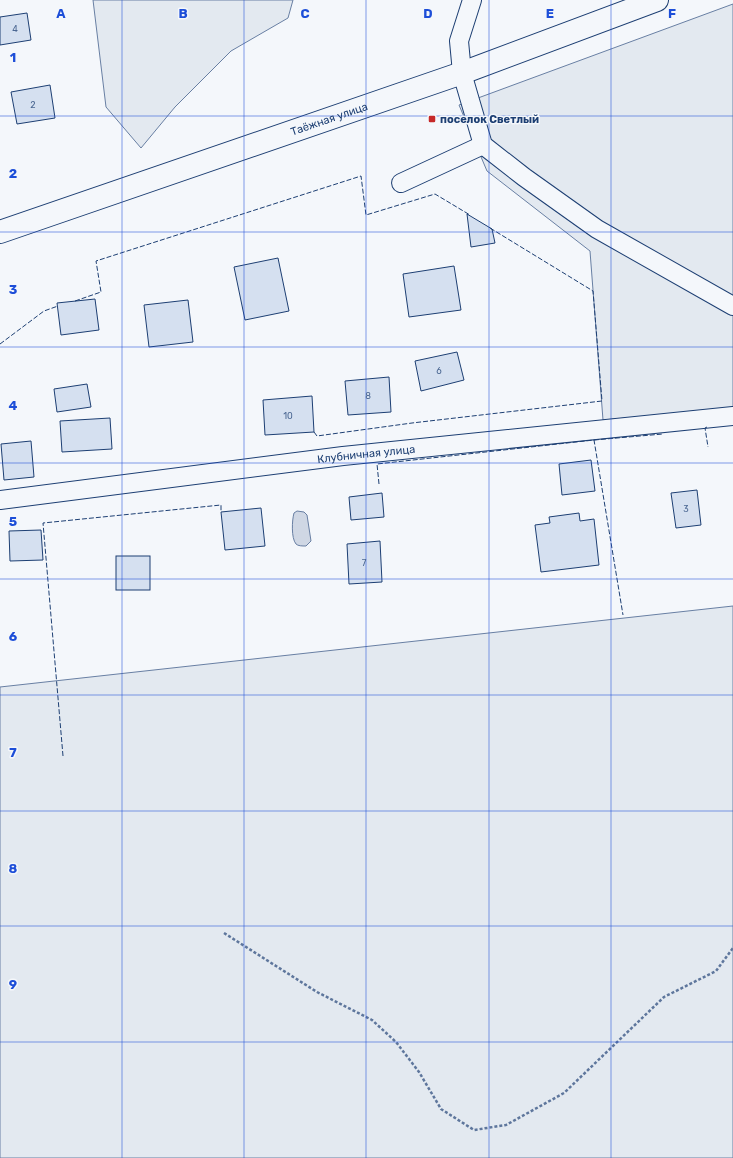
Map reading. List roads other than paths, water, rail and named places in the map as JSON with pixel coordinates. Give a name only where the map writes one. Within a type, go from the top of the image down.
[{"type":"street","points":[[472,0],[460,41],[462,73],[483,145],[524,177],[597,229],[733,306]]},
{"type":"street","name":"Таёжная улица","points":[[0,232],[462,73],[657,0]]},
{"type":"street","points":[[401,183],[483,145]]},
{"type":"street","name":"Клубничная улица","points":[[0,500],[343,456],[733,416]]},
{"type":"place","name":"поселок Светлый","points":[[432,119]]}]
